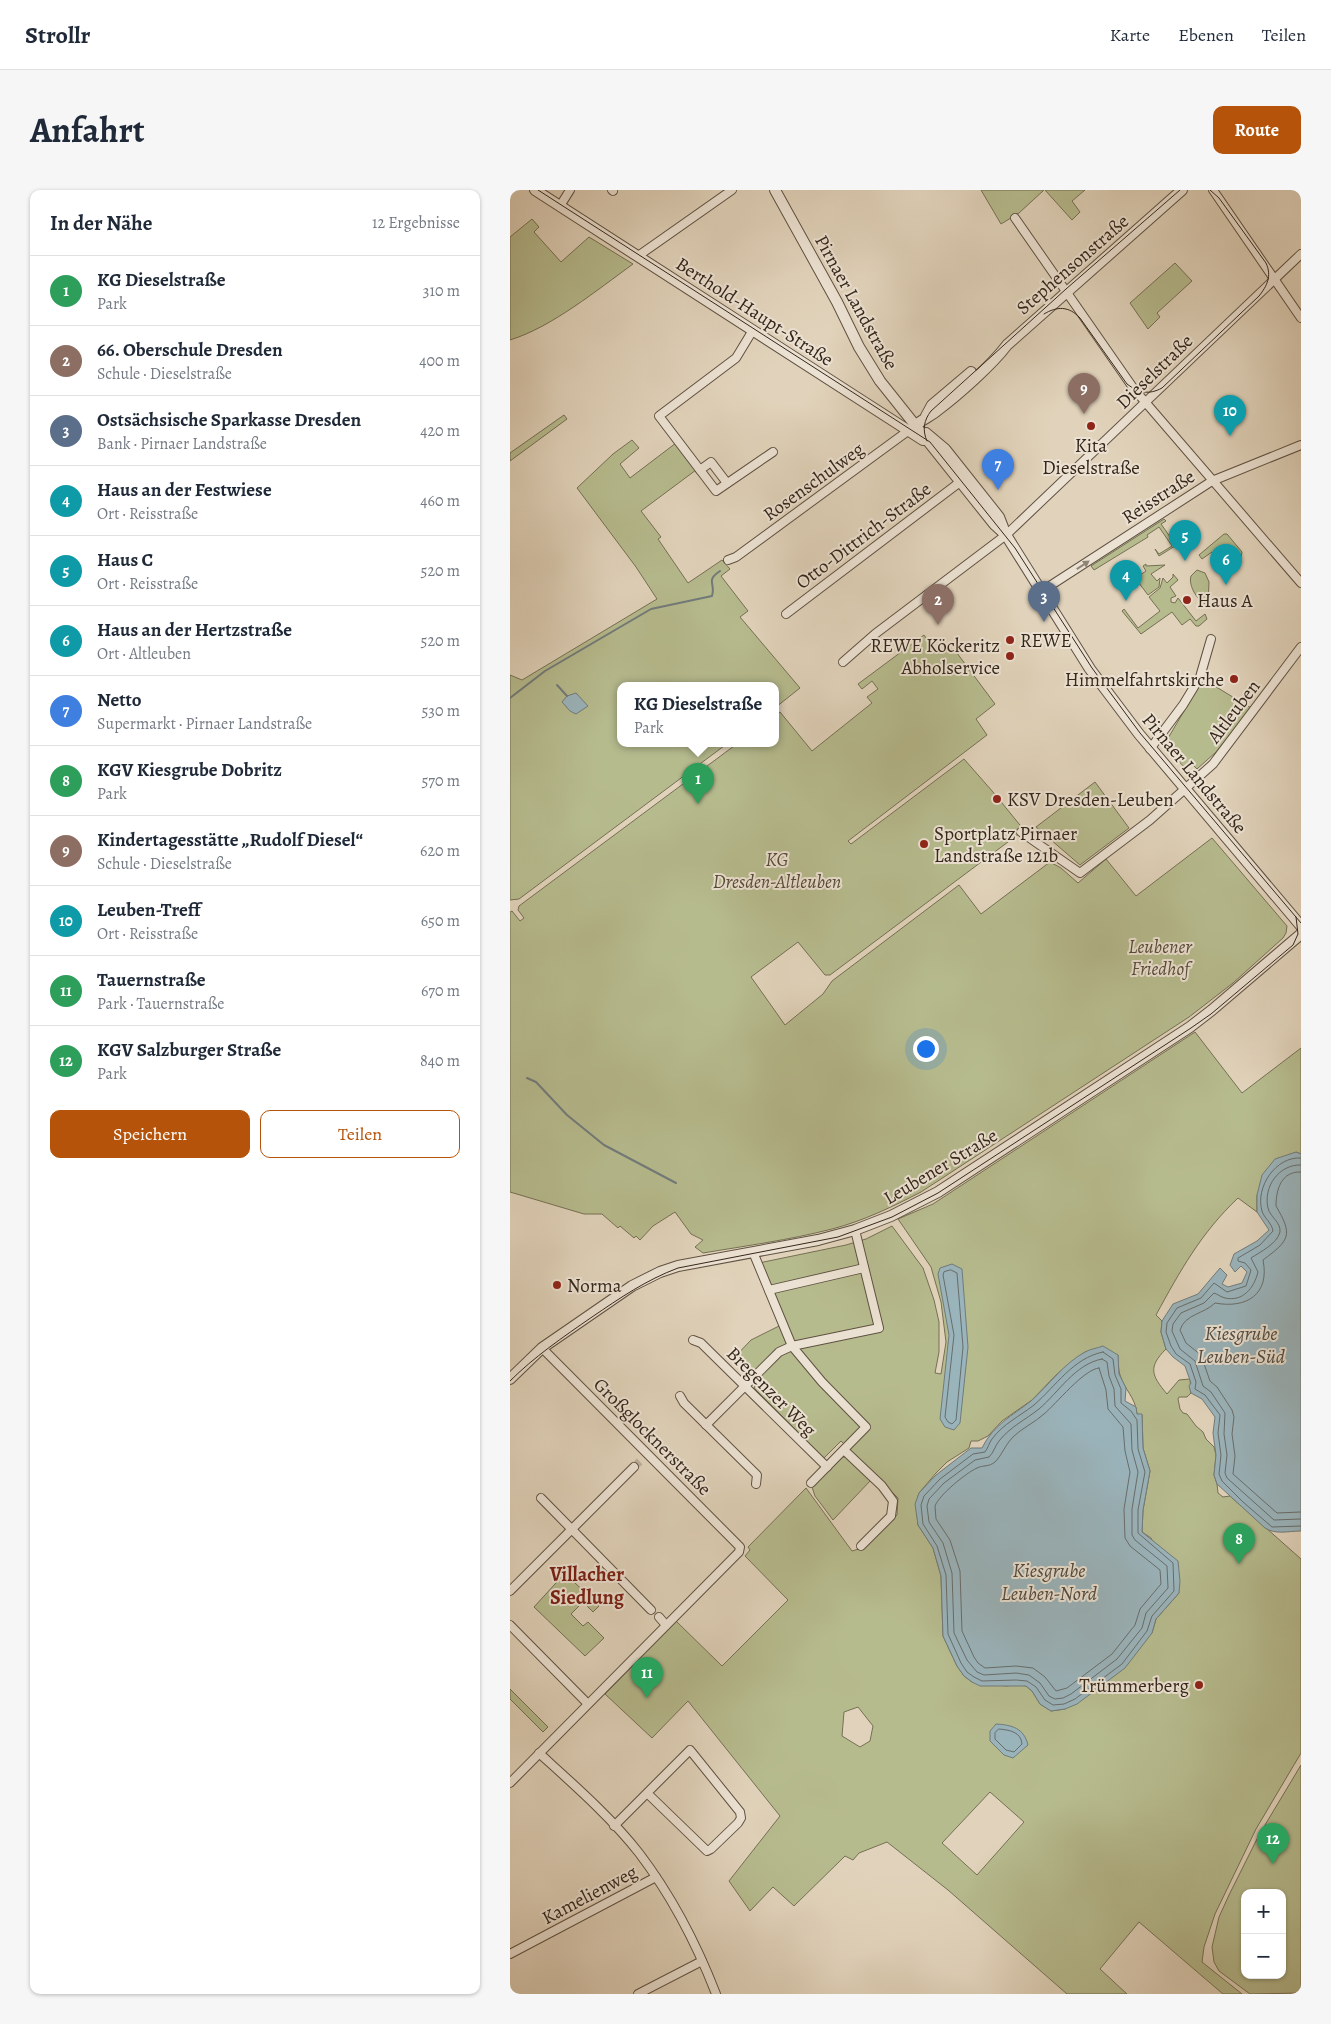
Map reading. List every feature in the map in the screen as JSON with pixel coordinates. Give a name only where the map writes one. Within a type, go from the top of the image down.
[{"type":"street","name":"Berthold-Haupt-Straße","points":[[535,190],[753,330],[913,428],[932,446]]},
{"type":"street","points":[[560,206],[570,190]]},
{"type":"street","points":[[638,256],[732,190]]},
{"type":"street","name":"Pirnaer Landstraße","points":[[775,190],[837,302],[859,347],[913,428],[945,449],[1000,517],[1006,535],[1090,669],[1150,748],[1301,926]]},
{"type":"street","name":"Stephensonstraße","points":[[913,428],[925,416],[938,410],[1007,345],[1182,190]]},
{"type":"street","points":[[1212,190],[1301,318]]},
{"type":"street","points":[[1015,218],[1129,383],[1301,583]]},
{"type":"street","name":"Dieselstraße","points":[[842,662],[874,634],[1006,535],[1301,254]]},
{"type":"street","points":[[753,330],[736,358],[659,416],[716,491],[773,452]]},
{"type":"street","name":"Rosenschulweg","points":[[728,560],[736,557],[913,428]]},
{"type":"street","name":"Reisstraße","points":[[1042,592],[1212,481],[1301,445]]},
{"type":"street","name":"Pirnaer Landstraße","points":[[932,446],[994,524],[1006,535]]},
{"type":"street","points":[[700,470],[711,462],[727,483]]},
{"type":"street","name":"Otto-Dittrich-Straße","points":[[786,614],[960,482]]},
{"type":"street","points":[[1150,748],[1183,705],[1200,677],[1211,639]]},
{"type":"street","name":"Altleuben","points":[[1021,832],[1080,873],[1150,820],[1213,764],[1228,747],[1301,647]]},
{"type":"street","name":"Leubener Straße","points":[[510,1379],[542,1348],[632,1286],[660,1272],[678,1266],[818,1240],[855,1230],[891,1216],[938,1192],[1190,1027],[1301,934]]},
{"type":"street","points":[[706,1425],[779,1352],[792,1346],[879,1328],[855,1230]]},
{"type":"street","points":[[753,1252],[792,1346],[822,1382],[866,1427],[811,1483]]},
{"type":"street","points":[[769,1290],[864,1268]]},
{"type":"street","name":"Bregenzer Weg","points":[[693,1340],[701,1343],[827,1467]]},
{"type":"street","name":"Großglocknerstraße","points":[[542,1348],[740,1547],[739,1552],[666,1625]]},
{"type":"street","points":[[680,1396],[684,1403],[756,1475],[756,1484]]},
{"type":"street","points":[[844,1450],[882,1486],[893,1501],[891,1516],[861,1546]]},
{"type":"street","points":[[641,1460],[648,1454]]},
{"type":"street","points":[[510,1591],[634,1467]]},
{"type":"street","points":[[541,1498],[651,1610]]},
{"type":"street","points":[[510,1783],[666,1625],[659,1617]]},
{"type":"street","points":[[510,1624],[587,1703]]},
{"type":"street","points":[[614,1826],[647,1793],[690,1750],[740,1812],[741,1818],[707,1851],[647,1793]]},
{"type":"street","points":[[539,1753],[638,1852],[672,1904],[702,1961],[716,1994]]},
{"type":"street","name":"Kamelienweg","points":[[510,1954],[656,1877]]},
{"type":"street","points":[[638,1994],[702,1961]]},
{"type":"green space","points":[[981,190],[1044,190],[1019,213],[1001,224]]},
{"type":"green space","points":[[1045,190],[1085,190],[1072,201],[1080,212],[1072,220]]},
{"type":"green space","points":[[532,219],[539,227],[534,232],[561,262],[589,237],[633,264],[558,317],[526,334],[510,340],[510,237]]},
{"type":"green space","points":[[1175,263],[1192,281],[1157,313],[1160,317],[1148,329],[1130,303]]},
{"type":"green space","points":[[564,415],[567,419],[510,461],[510,453]]},
{"type":"green space","points":[[632,440],[639,448],[620,464],[630,478],[676,443],[696,470],[641,511],[661,537],[658,539],[688,583],[722,560],[730,569],[721,576],[748,611],[740,617],[800,688],[779,705],[779,682],[617,682],[617,747],[723,747],[519,899],[510,900],[510,675],[522,680],[657,599],[636,567],[577,488],[613,454]]},
{"type":"green space","points":[[1164,519],[1166,521],[1161,524],[1173,541],[1177,539],[1178,542],[1175,546],[1159,556],[1155,549],[1159,554],[1172,546],[1159,527],[1147,535],[1148,537],[1094,570],[1091,566]]},
{"type":"green space","points":[[1224,534],[1227,534],[1242,552],[1240,562],[1230,558],[1227,566],[1221,564],[1212,552],[1202,559],[1199,555]]},
{"type":"green space","points":[[1146,564],[1146,566],[1165,565],[1151,574],[1157,581],[1160,578],[1159,587],[1148,595],[1132,574],[1133,572],[1137,577],[1146,571],[1143,566]]},
{"type":"green space","points":[[1197,570],[1205,573],[1209,582],[1208,605],[1197,597],[1192,589],[1191,576]]},
{"type":"green space","points":[[1173,574],[1178,580],[1170,587],[1176,596],[1171,598],[1171,602],[1175,603],[1178,598],[1196,621],[1205,614],[1207,619],[1199,626],[1196,626],[1190,619],[1182,625],[1172,612],[1141,634],[1122,611],[1124,609],[1138,628],[1160,611],[1149,597],[1160,588],[1163,578],[1167,583],[1173,577]]},
{"type":"green space","points":[[924,635],[938,654],[951,645],[995,704],[976,719],[987,735],[848,841],[851,844],[964,759],[1024,830],[830,975],[825,975],[798,942],[751,977],[785,1025],[823,994],[832,981],[959,885],[981,914],[1050,862],[1061,868],[1078,883],[1106,859],[1136,896],[1212,838],[1287,926],[1286,933],[1283,938],[1233,983],[1189,1017],[921,1192],[844,1226],[783,1240],[703,1253],[695,1247],[703,1240],[691,1234],[675,1212],[653,1226],[640,1240],[636,1236],[634,1238],[620,1226],[618,1228],[602,1214],[584,1214],[510,1192],[510,912],[512,911],[520,921],[524,918],[518,910],[519,906],[733,747],[779,747],[780,712],[812,751],[872,703],[867,697],[878,689],[872,681],[862,689],[858,684]]},
{"type":"green space","points":[[1203,679],[1251,708],[1216,752],[1197,769],[1192,764],[1187,768],[1164,745]]},
{"type":"green space","points":[[1095,782],[1129,828],[1080,865],[1036,827]]},
{"type":"green space","points":[[1195,1032],[1242,1093],[1301,1048],[1301,1154],[1296,1152],[1257,1195],[1257,1212],[1238,1198],[1225,1211],[1192,1253],[1156,1315],[1162,1321],[1161,1332],[1166,1349],[1156,1361],[1154,1366],[1155,1376],[1167,1394],[1179,1380],[1190,1379],[1191,1393],[1187,1397],[1179,1397],[1180,1409],[1183,1413],[1187,1414],[1214,1447],[1216,1455],[1214,1475],[1218,1493],[1223,1497],[1230,1496],[1301,1559],[1301,1753],[1256,1829],[1215,1914],[1204,1947],[1202,1962],[1242,1994],[1223,1994],[1139,1922],[1100,1969],[1127,1994],[1067,1994],[948,1890],[887,1842],[859,1853],[853,1860],[845,1856],[794,1906],[773,1887],[750,1911],[729,1881],[780,1816],[688,1701],[652,1738],[605,1694],[676,1621],[722,1666],[788,1600],[745,1556],[750,1550],[748,1547],[806,1488],[852,1551],[866,1547],[897,1515],[898,1498],[841,1441],[824,1458],[754,1388],[756,1384],[732,1360],[751,1340],[781,1325],[754,1264],[846,1245],[866,1239],[892,1226],[923,1268],[934,1300],[939,1322],[939,1352],[935,1373],[941,1374],[946,1342],[941,1302],[931,1267],[898,1219],[933,1204]],"holes":[[[1085,1352],[1118,1355],[1122,1381],[1134,1403],[1137,1414],[1142,1415],[1143,1448],[1150,1471],[1143,1510],[1142,1532],[1151,1538],[1179,1593],[1156,1619],[1152,1633],[1065,1709],[1051,1711],[1040,1704],[1032,1691],[1026,1686],[972,1682],[964,1676],[957,1666],[943,1636],[941,1576],[933,1548],[918,1525],[916,1504],[919,1493],[947,1462],[969,1448],[971,1441],[978,1441],[988,1436],[1002,1421],[1032,1400],[1057,1374]],[[858,1707],[873,1726],[870,1741],[860,1747],[842,1736],[844,1712]],[[990,1792],[1024,1822],[977,1875],[942,1843]]]},
{"type":"green space","points":[[843,1457],[848,1457],[871,1480],[833,1520],[815,1496],[812,1487]]},
{"type":"green space","points":[[566,1572],[599,1606],[593,1612],[583,1602],[571,1614],[583,1626],[588,1622],[604,1638],[585,1656],[534,1607]]},
{"type":"green space","points":[[510,1689],[548,1727],[543,1732],[510,1699]]},
{"type":"green space","points":[[1301,1765],[1301,1993],[1250,1994],[1219,1971],[1214,1962],[1212,1947],[1219,1917],[1259,1835]]},
{"type":"water","points":[[576,693],[588,706],[576,714],[570,711],[562,702],[567,696]]},
{"type":"water","name":"Kiesgrube Leuben-Süd","points":[[1296,1152],[1301,1154],[1301,1531],[1278,1532],[1265,1528],[1217,1484],[1214,1475],[1216,1455],[1213,1433],[1215,1417],[1202,1399],[1191,1393],[1189,1386],[1191,1383],[1185,1366],[1166,1349],[1161,1332],[1162,1321],[1173,1304],[1198,1294],[1220,1268],[1227,1275],[1222,1284],[1228,1287],[1242,1283],[1247,1272],[1241,1266],[1235,1272],[1230,1265],[1234,1254],[1257,1241],[1269,1230],[1257,1212],[1257,1195],[1262,1175],[1275,1159]]},
{"type":"water","points":[[952,1264],[962,1269],[968,1347],[960,1423],[954,1430],[945,1427],[940,1419],[949,1335],[938,1274],[940,1268]]},
{"type":"water","name":"Kiesgrube Leuben-Nord","points":[[1103,1346],[1118,1355],[1119,1374],[1126,1388],[1125,1401],[1136,1407],[1137,1414],[1142,1414],[1143,1448],[1150,1471],[1143,1510],[1142,1532],[1178,1561],[1179,1593],[1156,1619],[1152,1633],[1125,1668],[1077,1704],[1065,1709],[1051,1711],[1040,1704],[1032,1691],[1026,1686],[980,1686],[964,1676],[957,1666],[943,1636],[941,1576],[933,1548],[918,1525],[915,1504],[919,1493],[936,1475],[971,1448],[982,1448],[997,1427],[1031,1401],[1070,1362],[1087,1351]]},
{"type":"water","points":[[996,1724],[1016,1728],[1024,1735],[1028,1745],[1013,1758],[1004,1755],[990,1741],[990,1731]]},
{"type":"waterway","points":[[510,698],[545,671],[651,609],[712,596],[712,580],[720,571]]},
{"type":"waterway","points":[[557,685],[567,696]]},
{"type":"waterway","points":[[527,1078],[536,1082],[567,1115],[604,1145],[676,1183]]},
{"type":"tunnel","points":[[634,1467],[641,1460]]},
{"type":"tram line","points":[[538,190],[930,442],[1015,548],[1092,668],[1140,733],[1301,923]]},
{"type":"tram line","points":[[927,441],[924,425],[931,411],[1066,289],[1180,190]]},
{"type":"tram line","points":[[1044,314],[1063,308],[1072,311],[1080,318],[1127,384],[1144,392],[1153,392],[1162,388],[1259,296],[1269,277],[1266,263],[1219,198],[1210,190]]},
{"type":"tram line","points":[[510,1381],[539,1355],[581,1325],[634,1290],[666,1273],[678,1268],[838,1237],[892,1217],[938,1193],[1211,1014],[1293,945],[1298,934],[1296,917]]},
{"type":"place","name":"Kindertagesstätte „Rudolf Diesel“","points":[[1084,414]]},
{"type":"place","name":"Kita Dieselstraße","points":[[1091,426]]},
{"type":"place","name":"Leuben-Treff","points":[[1230,436]]},
{"type":"place","name":"Netto","points":[[998,490]]},
{"type":"place","name":"Haus C","points":[[1185,561]]},
{"type":"place","name":"Haus an der Hertzstraße","points":[[1226,585]]},
{"type":"place","name":"Haus A","points":[[1187,600]]},
{"type":"place","name":"Haus an der Festwiese","points":[[1126,601]]},
{"type":"place","name":"Ostsächsische Sparkasse Dresden","points":[[1044,622]]},
{"type":"place","name":"66. Oberschule Dresden","points":[[938,625]]},
{"type":"place","name":"REWE","points":[[1010,640]]},
{"type":"place","name":"REWE Köckeritz Abholservice","points":[[1010,656]]},
{"type":"place","name":"Himmelfahrtskirche","points":[[1234,679]]},
{"type":"place","name":"KSV Dresden-Leuben","points":[[997,799]]},
{"type":"place","name":"KG Dieselstraße","points":[[698,804]]},
{"type":"place","name":"Sportplatz Pirnaer Landstraße 121b","points":[[924,844]]},
{"type":"place","name":"Norma","points":[[557,1285]]},
{"type":"place","name":"KGV Kiesgrube Dobritz","points":[[1239,1564]]},
{"type":"place","name":"Trümmerberg","points":[[1199,1685]]},
{"type":"place","name":"Tauernstraße","points":[[647,1698]]},
{"type":"place","name":"KGV Salzburger Straße","points":[[1273,1864]]},
{"type":"district","name":"Villacher Siedlung","points":[[587,1586]]},
{"type":"park label","name":"KG Dresden-Altleuben","points":[[777,870]]},
{"type":"park label","name":"Leubener Friedhof","points":[[1160,957]]}]
